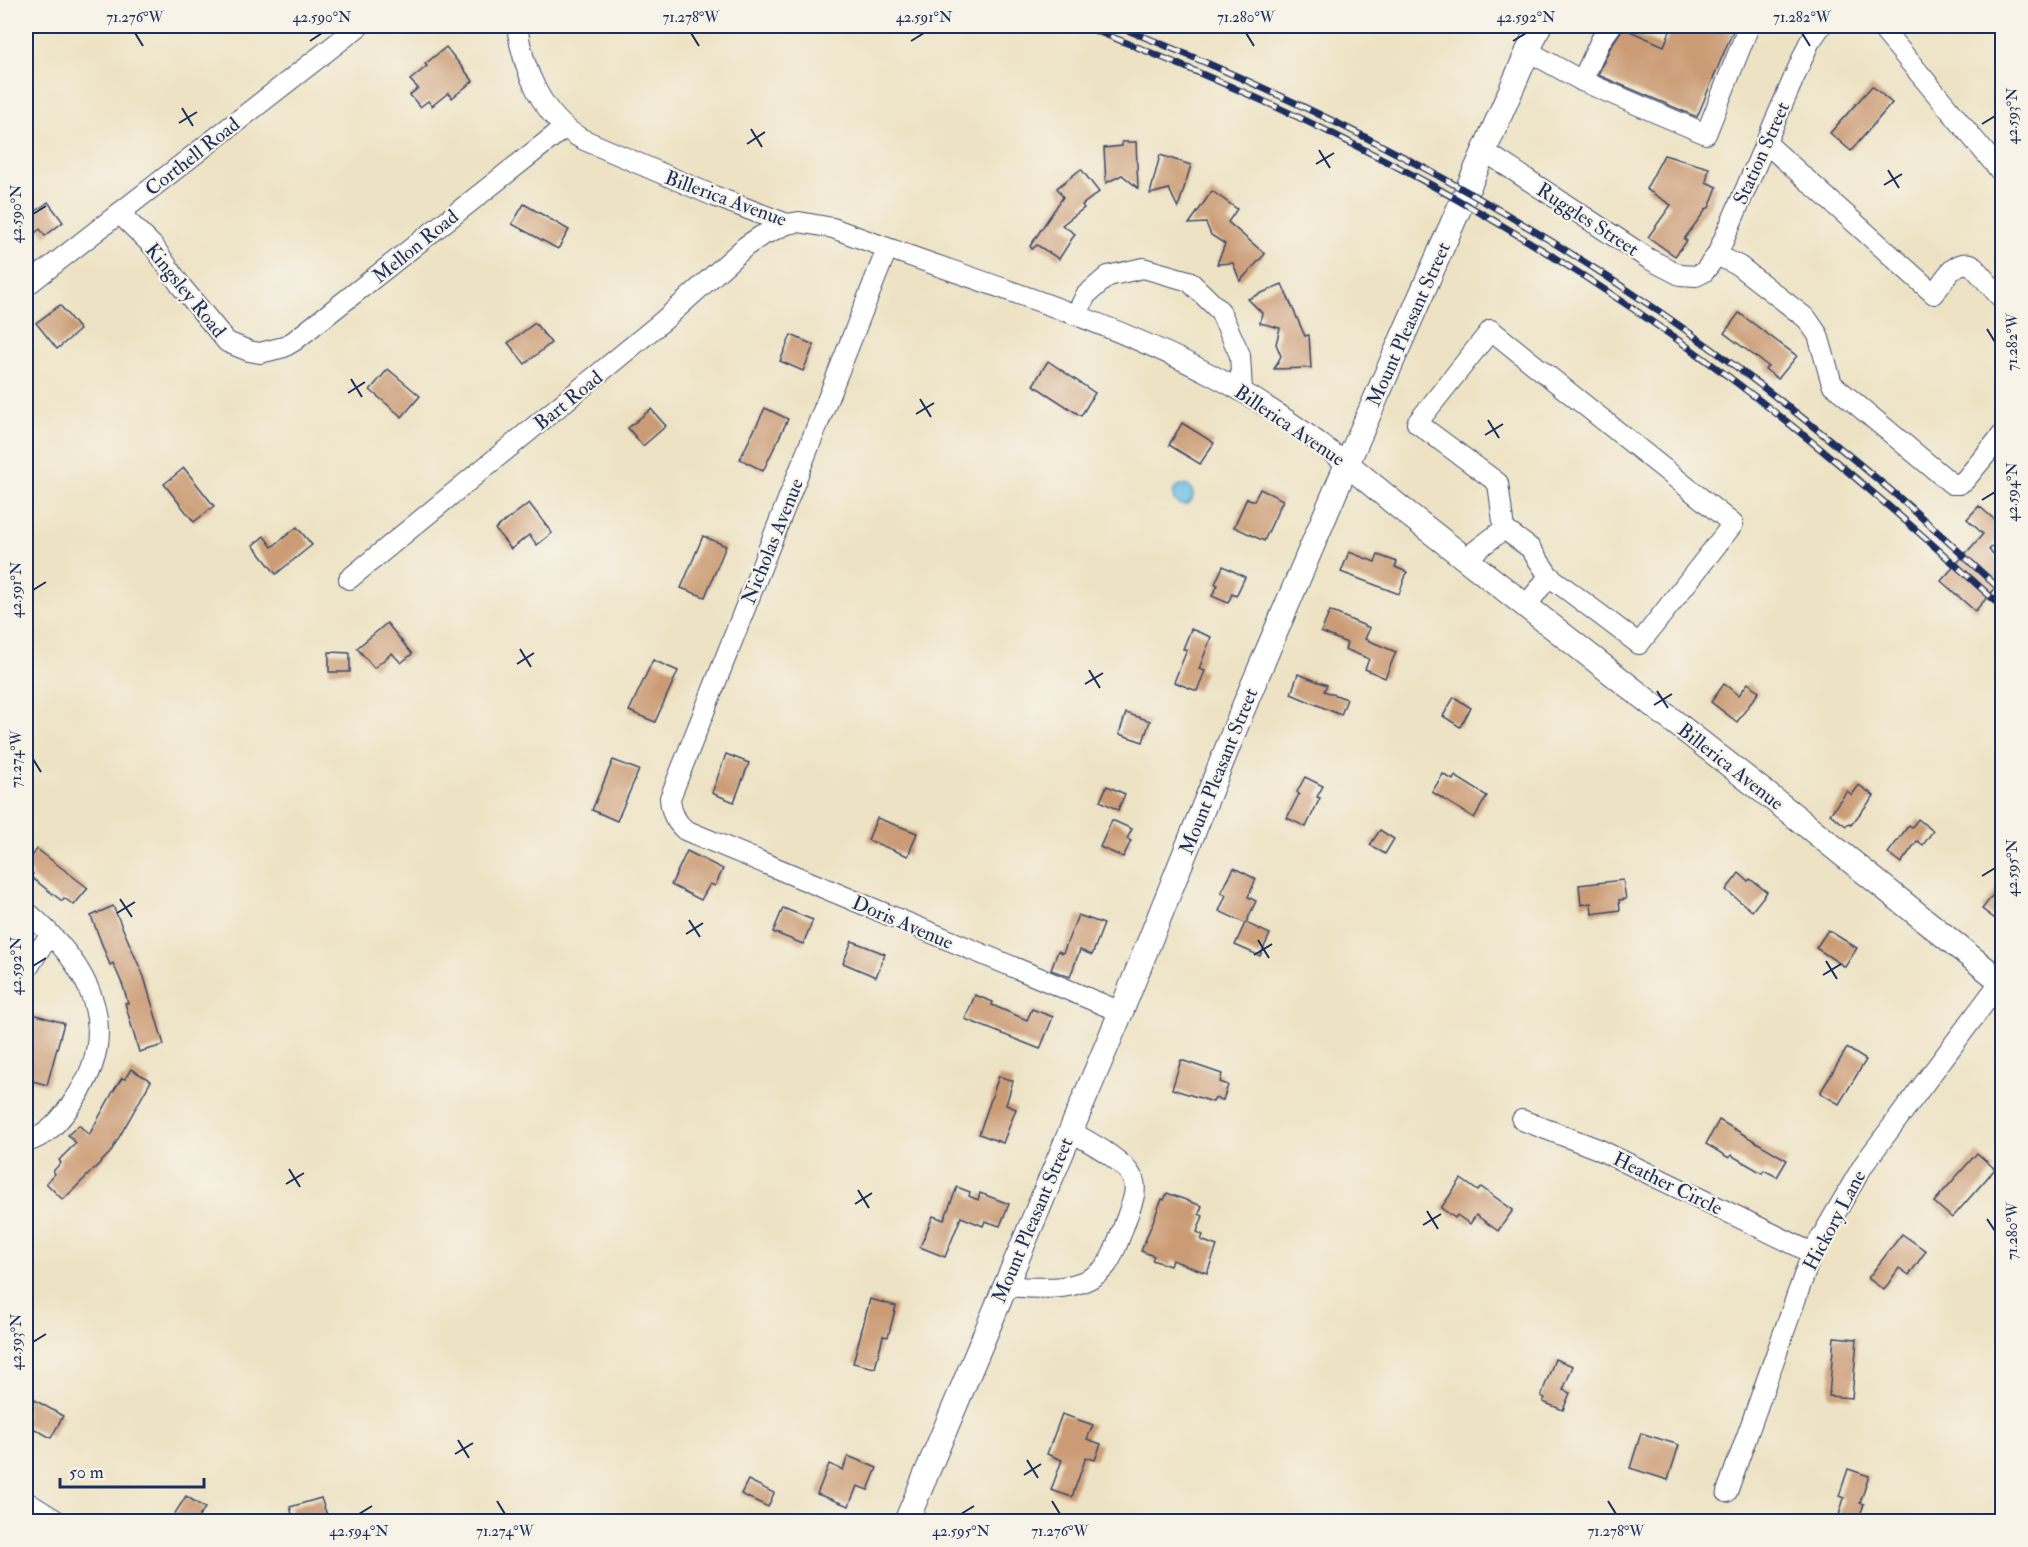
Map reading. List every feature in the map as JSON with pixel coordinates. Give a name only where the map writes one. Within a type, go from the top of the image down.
[{"type":"main road","name":"Mount Pleasant Street","points":[[906,1521],[1121,1012],[1247,699],[1539,26]]},
{"type":"main road","name":"Billerica Avenue","points":[[1347,464],[2002,982]]},
{"type":"main road","points":[[26,1504],[55,1521]]},
{"type":"street","name":"Corthell Road","points":[[26,286],[359,26]]},
{"type":"street","name":"Billerica Avenue","points":[[517,26],[520,47],[535,87],[550,112],[564,128],[582,139],[659,173],[788,224],[799,222],[833,228],[1076,315],[1180,359],[1242,391],[1291,422],[1347,464]]},
{"type":"street","points":[[1582,81],[1601,40],[1611,26]]},
{"type":"street","points":[[1528,51],[1582,81],[1706,134],[1749,26]]},
{"type":"street","name":"Station Street","points":[[1696,276],[1704,272],[1717,255],[1809,43],[1821,26]]},
{"type":"street","points":[[1880,26],[2002,173]]},
{"type":"street","name":"Mellon Road","points":[[260,353],[285,347],[294,341],[564,128]]},
{"type":"street","points":[[1766,143],[1934,294],[1957,265],[1966,263],[1971,264],[2002,299]]},
{"type":"street","name":"Ruggles Street","points":[[1484,151],[1649,259],[1680,275],[1696,276]]},
{"type":"street","name":"Kingsley Road","points":[[119,213],[154,247],[227,342],[260,353]]},
{"type":"street","name":"Bart Road","points":[[349,579],[664,320],[746,246],[761,236],[788,224]]},
{"type":"street","name":"Nicholas Avenue","points":[[686,830],[674,817],[670,798],[887,249]]},
{"type":"street","points":[[1717,255],[1739,266],[1807,319],[1818,335],[1832,384],[1952,484],[1959,484],[1965,480],[2002,435]]},
{"type":"street","points":[[1076,315],[1086,295],[1108,276],[1143,268],[1189,281],[1220,311],[1240,355],[1242,391]]},
{"type":"street","points":[[1491,330],[1733,524],[1639,644],[1549,576],[1530,548],[1504,529],[1498,483],[1417,423],[1491,330]]},
{"type":"street","points":[[1465,559],[1504,529]]},
{"type":"street","points":[[1526,606],[1549,576]]},
{"type":"street","name":"Doris Avenue","points":[[686,830],[1121,1012]]},
{"type":"street","points":[[26,911],[70,958],[87,985],[97,1018],[98,1048],[90,1075],[68,1109],[45,1134],[26,1142]]},
{"type":"street","points":[[26,971],[41,947],[51,937]]},
{"type":"street","name":"Hickory Lane","points":[[1727,1492],[1812,1253],[1864,1164],[2002,982]]},
{"type":"street","name":"Heather Circle","points":[[1522,1120],[1598,1149],[1812,1253]]},
{"type":"street","points":[[1004,1287],[1046,1289],[1070,1286],[1097,1275],[1107,1266],[1123,1229],[1135,1192],[1134,1180],[1128,1170],[1070,1131]]},
{"type":"water","points":[[1179,485],[1187,485],[1193,491],[1193,499],[1187,505],[1179,505],[1173,499],[1173,491]]},
{"type":"building","points":[[1672,26],[1735,26],[1697,117],[1598,75],[1611,46],[1623,28],[1664,46]]},
{"type":"building","points":[[446,47],[473,81],[452,98],[448,93],[432,106],[428,101],[420,107],[410,95],[418,88],[410,80]]},
{"type":"building","points":[[1872,86],[1892,103],[1851,151],[1830,133]]},
{"type":"building","points":[[1122,142],[1136,142],[1138,188],[1122,175],[1106,183],[1104,148],[1122,146]]},
{"type":"building","points":[[1160,155],[1191,165],[1178,208],[1169,189],[1150,194]]},
{"type":"building","points":[[1664,155],[1709,168],[1706,182],[1717,187],[1709,208],[1684,239],[1687,241],[1675,256],[1648,237],[1671,205],[1646,189]]},
{"type":"building","points":[[1081,169],[1099,192],[1082,205],[1084,208],[1062,225],[1075,234],[1059,259],[1037,245],[1032,249],[1030,246],[1063,197],[1057,188]]},
{"type":"building","points":[[1212,191],[1237,209],[1228,222],[1265,254],[1240,281],[1233,263],[1217,264],[1225,244],[1211,235],[1206,223],[1189,224]]},
{"type":"building","points":[[48,202],[63,222],[45,236],[40,229],[35,233],[26,219]]},
{"type":"building","points":[[524,204],[569,230],[558,249],[512,224]]},
{"type":"building","points":[[1282,284],[1305,336],[1309,335],[1311,368],[1274,369],[1281,356],[1276,344],[1280,328],[1260,323],[1262,313],[1248,299]]},
{"type":"building","points":[[60,305],[80,330],[57,349],[36,323]]},
{"type":"building","points":[[1739,313],[1797,356],[1778,379],[1765,369],[1768,366],[1724,333]]},
{"type":"building","points":[[535,323],[551,343],[525,364],[508,343]]},
{"type":"building","points":[[791,335],[814,345],[803,371],[780,361]]},
{"type":"building","points":[[1048,361],[1095,393],[1081,416],[1033,385]]},
{"type":"building","points":[[388,369],[420,396],[402,417],[370,390]]},
{"type":"building","points":[[765,408],[788,419],[763,471],[740,459]]},
{"type":"building","points":[[651,409],[666,426],[643,446],[628,428]]},
{"type":"building","points":[[1182,423],[1214,443],[1200,464],[1169,445]]},
{"type":"building","points":[[184,468],[214,506],[194,522],[164,484]]},
{"type":"building","points":[[1260,489],[1283,500],[1264,541],[1234,527],[1247,498],[1254,501]]},
{"type":"building","points":[[529,503],[552,533],[537,545],[529,535],[511,549],[495,529]]},
{"type":"building","points":[[1979,506],[2002,526],[2002,535],[1989,550],[2002,562],[2002,581],[1975,611],[1941,581],[1983,534],[1967,519]]},
{"type":"building","points":[[297,527],[312,545],[276,574],[253,545],[264,536],[272,547]]},
{"type":"building","points":[[703,536],[726,546],[705,597],[681,588]]},
{"type":"building","points":[[1349,552],[1375,562],[1378,555],[1397,562],[1395,567],[1407,572],[1399,594],[1341,572]]},
{"type":"building","points":[[1223,566],[1245,577],[1236,596],[1232,594],[1228,603],[1212,596],[1218,585],[1215,584]]},
{"type":"building","points":[[1330,611],[1370,628],[1365,639],[1396,652],[1385,678],[1365,669],[1369,659],[1345,649],[1347,643],[1321,632]]},
{"type":"building","points":[[387,623],[412,654],[401,663],[392,653],[374,668],[357,648]]},
{"type":"building","points":[[1191,629],[1211,637],[1199,669],[1205,671],[1197,691],[1174,682],[1187,650],[1183,649]]},
{"type":"building","points":[[329,652],[350,653],[350,672],[329,672]]},
{"type":"building","points":[[653,660],[678,671],[655,722],[629,711]]},
{"type":"building","points":[[1298,674],[1327,685],[1324,691],[1347,699],[1341,715],[1291,694]]},
{"type":"building","points":[[1748,683],[1759,692],[1737,722],[1711,702],[1724,684],[1739,695]]},
{"type":"building","points":[[1454,697],[1471,708],[1460,727],[1443,716]]},
{"type":"building","points":[[1126,713],[1150,721],[1143,742],[1119,734]]},
{"type":"building","points":[[726,754],[749,763],[734,802],[712,793]]},
{"type":"building","points":[[613,760],[639,770],[617,821],[592,810]]},
{"type":"building","points":[[1443,774],[1453,780],[1455,776],[1487,796],[1474,818],[1432,792]]},
{"type":"building","points":[[1305,777],[1323,786],[1317,797],[1320,798],[1306,827],[1287,818]]},
{"type":"building","points":[[1859,785],[1874,796],[1851,825],[1849,823],[1846,826],[1830,814],[1847,791],[1852,795]]},
{"type":"building","points":[[1107,786],[1125,794],[1118,810],[1100,801]]},
{"type":"building","points":[[877,818],[917,833],[908,856],[868,840]]},
{"type":"building","points":[[1918,819],[1933,831],[1923,845],[1917,841],[1901,863],[1888,853],[1909,825],[1912,827]]},
{"type":"building","points":[[1112,820],[1132,829],[1127,839],[1131,841],[1123,857],[1100,847]]},
{"type":"building","points":[[1380,830],[1394,839],[1385,854],[1370,845]]},
{"type":"building","points":[[37,849],[88,888],[74,905],[64,898],[62,901],[31,877],[33,874],[26,868],[26,865]]},
{"type":"building","points":[[687,851],[723,869],[715,886],[710,884],[701,900],[671,885]]},
{"type":"building","points":[[1234,868],[1256,879],[1248,897],[1256,901],[1246,923],[1270,934],[1260,956],[1235,945],[1245,923],[1219,911],[1226,895],[1221,893]]},
{"type":"building","points":[[1739,873],[1767,892],[1752,911],[1726,890]]},
{"type":"building","points":[[1623,880],[1626,899],[1619,900],[1620,910],[1592,914],[1591,903],[1581,905],[1579,885]]},
{"type":"building","points":[[2002,883],[2002,924],[1982,909]]},
{"type":"building","points":[[113,906],[144,977],[164,1045],[139,1052],[125,1003],[128,1003],[123,986],[113,963],[110,965],[91,916]]},
{"type":"building","points":[[783,908],[813,920],[803,944],[773,932]]},
{"type":"building","points":[[1078,915],[1104,924],[1092,955],[1080,950],[1070,977],[1051,970],[1058,951],[1063,953]]},
{"type":"building","points":[[1828,930],[1857,948],[1845,967],[1816,948]]},
{"type":"building","points":[[852,941],[885,954],[876,977],[843,963]]},
{"type":"building","points":[[975,995],[1027,1020],[1032,1009],[1053,1017],[1040,1049],[965,1019]]},
{"type":"building","points":[[33,1014],[64,1023],[47,1085],[26,1079],[29,1067],[26,1066],[26,1043]]},
{"type":"building","points":[[1847,1048],[1866,1060],[1839,1104],[1820,1093]]},
{"type":"building","points":[[1181,1060],[1222,1074],[1220,1082],[1228,1085],[1223,1100],[1215,1098],[1213,1102],[1172,1089]]},
{"type":"building","points":[[131,1069],[151,1081],[110,1153],[63,1200],[46,1183],[55,1174],[53,1171],[61,1163],[59,1160],[76,1143],[68,1135],[79,1125],[89,1135],[114,1090]]},
{"type":"building","points":[[999,1076],[1013,1081],[1006,1105],[1016,1109],[1003,1143],[979,1134]]},
{"type":"building","points":[[1719,1120],[1787,1160],[1777,1177],[1764,1170],[1762,1173],[1731,1155],[1729,1158],[1706,1144]]},
{"type":"building","points":[[1977,1153],[1995,1169],[1952,1218],[1934,1202]]},
{"type":"building","points":[[1461,1179],[1478,1191],[1481,1187],[1513,1210],[1498,1231],[1476,1215],[1470,1224],[1457,1215],[1455,1218],[1441,1208]]},
{"type":"building","points":[[957,1187],[970,1192],[969,1196],[978,1200],[980,1193],[1009,1204],[1000,1226],[985,1221],[983,1226],[961,1217],[945,1257],[920,1247],[933,1216],[944,1220]]},
{"type":"building","points":[[1167,1193],[1202,1206],[1199,1214],[1203,1216],[1197,1232],[1203,1235],[1201,1240],[1217,1246],[1207,1273],[1172,1260],[1170,1266],[1152,1260],[1154,1256],[1141,1251],[1162,1199],[1164,1200]]},
{"type":"building","points":[[1902,1234],[1926,1251],[1909,1275],[1899,1268],[1884,1290],[1868,1278]]},
{"type":"building","points":[[870,1299],[896,1306],[888,1337],[883,1336],[875,1368],[853,1363]]},
{"type":"building","points":[[1834,1337],[1857,1339],[1852,1398],[1829,1396]]},
{"type":"building","points":[[1555,1359],[1573,1366],[1563,1390],[1570,1393],[1563,1410],[1543,1402],[1545,1398],[1541,1396]]},
{"type":"building","points":[[26,1395],[63,1416],[51,1438],[26,1424]]},
{"type":"building","points":[[1062,1414],[1093,1425],[1087,1439],[1101,1444],[1095,1460],[1086,1457],[1072,1497],[1051,1490],[1062,1460],[1047,1454]]},
{"type":"building","points":[[1641,1433],[1679,1445],[1668,1480],[1630,1468]]},
{"type":"building","points":[[848,1456],[877,1468],[868,1490],[857,1486],[849,1506],[817,1494],[829,1464],[843,1470]]},
{"type":"building","points":[[1848,1469],[1869,1476],[1860,1503],[1864,1504],[1858,1521],[1839,1515],[1844,1498],[1839,1496]]},
{"type":"building","points":[[748,1480],[774,1493],[768,1507],[741,1494]]},
{"type":"building","points":[[186,1496],[205,1508],[196,1521],[170,1521]]},
{"type":"building","points":[[321,1498],[329,1521],[294,1521],[290,1507]]},
{"type":"railway","points":[[1084,26],[1214,79],[1392,164],[1492,219],[1589,279],[1765,404],[1936,547],[2002,607]]},
{"type":"railway","points":[[1117,26],[1266,89],[1411,161],[1482,200],[1620,285],[1764,388],[1864,467],[2002,591]]}]
